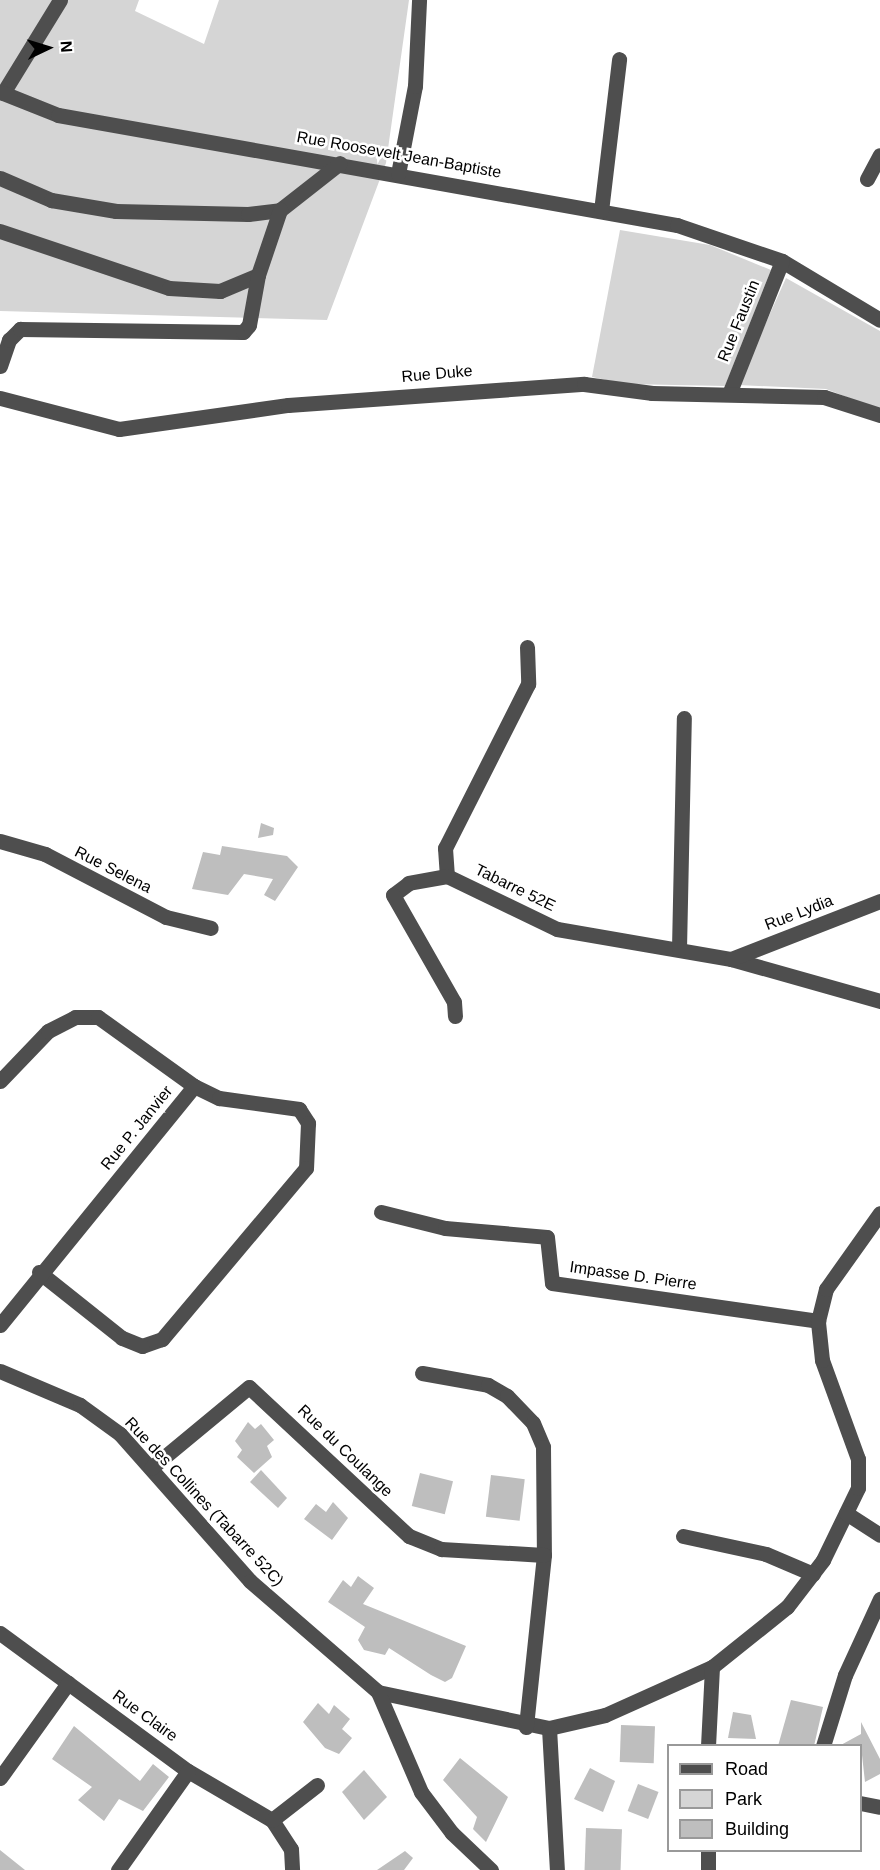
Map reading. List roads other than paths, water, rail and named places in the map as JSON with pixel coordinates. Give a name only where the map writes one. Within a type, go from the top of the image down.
[{"type":"street","name":"Rue Roosevelt Jean-Baptiste","points":[[60,0],[3,93],[58,115],[340,163],[676,225],[782,261],[880,320]]},
{"type":"street","points":[[398,174],[415,86],[418,0]]},
{"type":"street","points":[[601,211],[619,59]]},
{"type":"street","points":[[867,179],[880,154]]},
{"type":"street","points":[[0,178],[51,200],[116,211],[248,214],[280,210],[340,163]]},
{"type":"street","points":[[0,366],[20,329],[243,332],[249,325],[258,275],[280,210]]},
{"type":"street","points":[[0,231],[170,288],[220,291],[258,275]]},
{"type":"street","name":"Rue Faustin","points":[[729,394],[782,261]]},
{"type":"street","name":"Rue Duke","points":[[0,398],[119,429],[288,405],[462,389],[584,384],[652,393],[824,397],[880,415]]},
{"type":"street","name":"Tabarre 52E","points":[[527,647],[528,684],[445,848],[447,876],[557,929],[731,959],[880,1001]]},
{"type":"street","points":[[679,949],[684,718]]},
{"type":"street","name":"Rue Selena","points":[[0,841],[45,854],[166,917],[211,928]]},
{"type":"street","points":[[447,876],[409,883],[393,894],[394,905],[454,1002],[455,1016]]},
{"type":"street","name":"Rue Lydia","points":[[731,959],[880,901]]},
{"type":"street","name":"Rue P. Janvier","points":[[0,1081],[48,1030],[75,1017],[98,1017],[194,1086],[39,1272],[0,1324]]},
{"type":"street","points":[[39,1272],[103,1327],[142,1346],[162,1339],[235,1257],[306,1168],[308,1123],[298,1109],[219,1098],[194,1086]]},
{"type":"street","name":"Impasse D. Pierre","points":[[381,1212],[445,1228],[547,1237],[552,1283],[818,1321]]},
{"type":"street","name":"Rue des Collines (Tabarre 52C)","points":[[0,1371],[80,1404],[120,1434],[250,1581],[378,1692],[526,1726],[549,1728],[605,1715],[712,1667],[787,1607],[813,1574],[858,1488],[858,1459],[822,1360],[818,1321],[826,1289],[880,1214]]},
{"type":"street","points":[[422,1373],[488,1385],[533,1423],[543,1447],[544,1555],[526,1726]]},
{"type":"street","name":"Rue du Coulange","points":[[151,1468],[249,1387],[409,1536],[441,1549],[544,1555]]},
{"type":"street","points":[[846,1513],[880,1535]]},
{"type":"street","points":[[683,1536],[774,1557],[813,1574]]},
{"type":"street","points":[[825,1744],[845,1675],[880,1599]]},
{"type":"street","name":"Rue Claire","points":[[0,1633],[188,1771],[272,1820]]},
{"type":"street","points":[[708,1744],[712,1667]]},
{"type":"street","points":[[0,1778],[68,1683]]},
{"type":"street","points":[[378,1692],[421,1792],[452,1833],[491,1870]]},
{"type":"street","points":[[549,1728],[557,1870]]},
{"type":"street","points":[[118,1870],[188,1771]]},
{"type":"street","points":[[292,1870],[291,1849],[272,1820],[317,1785]]},
{"type":"street","points":[[862,1803],[880,1808]]},
{"type":"street","points":[[708,1852],[708,1870]]}]
